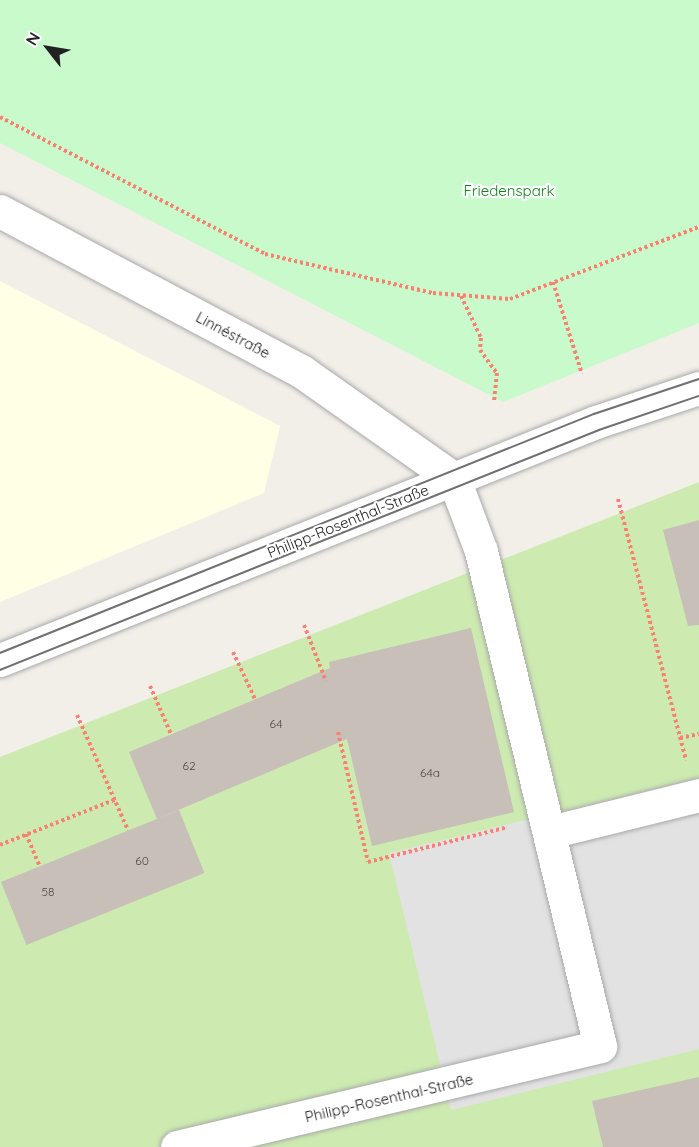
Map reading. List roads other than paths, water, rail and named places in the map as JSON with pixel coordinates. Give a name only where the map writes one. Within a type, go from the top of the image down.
[{"type":"street","name":"Linnéstraße","points":[[0,211],[301,371],[454,479]]},
{"type":"street","name":"Philipp-Rosenthal-Straße","points":[[0,660],[454,479],[699,388]]},
{"type":"street","points":[[454,479],[481,550],[548,824],[697,795]]},
{"type":"street","name":"Philipp-Rosenthal-Straße","points":[[177,1147],[600,1046],[548,824]]},
{"type":"tram line","points":[[0,653],[594,414],[699,379]]},
{"type":"tram line","points":[[0,670],[599,430],[699,396]]},
{"type":"park label","name":"Friedenspark","points":[[509,191]]}]
